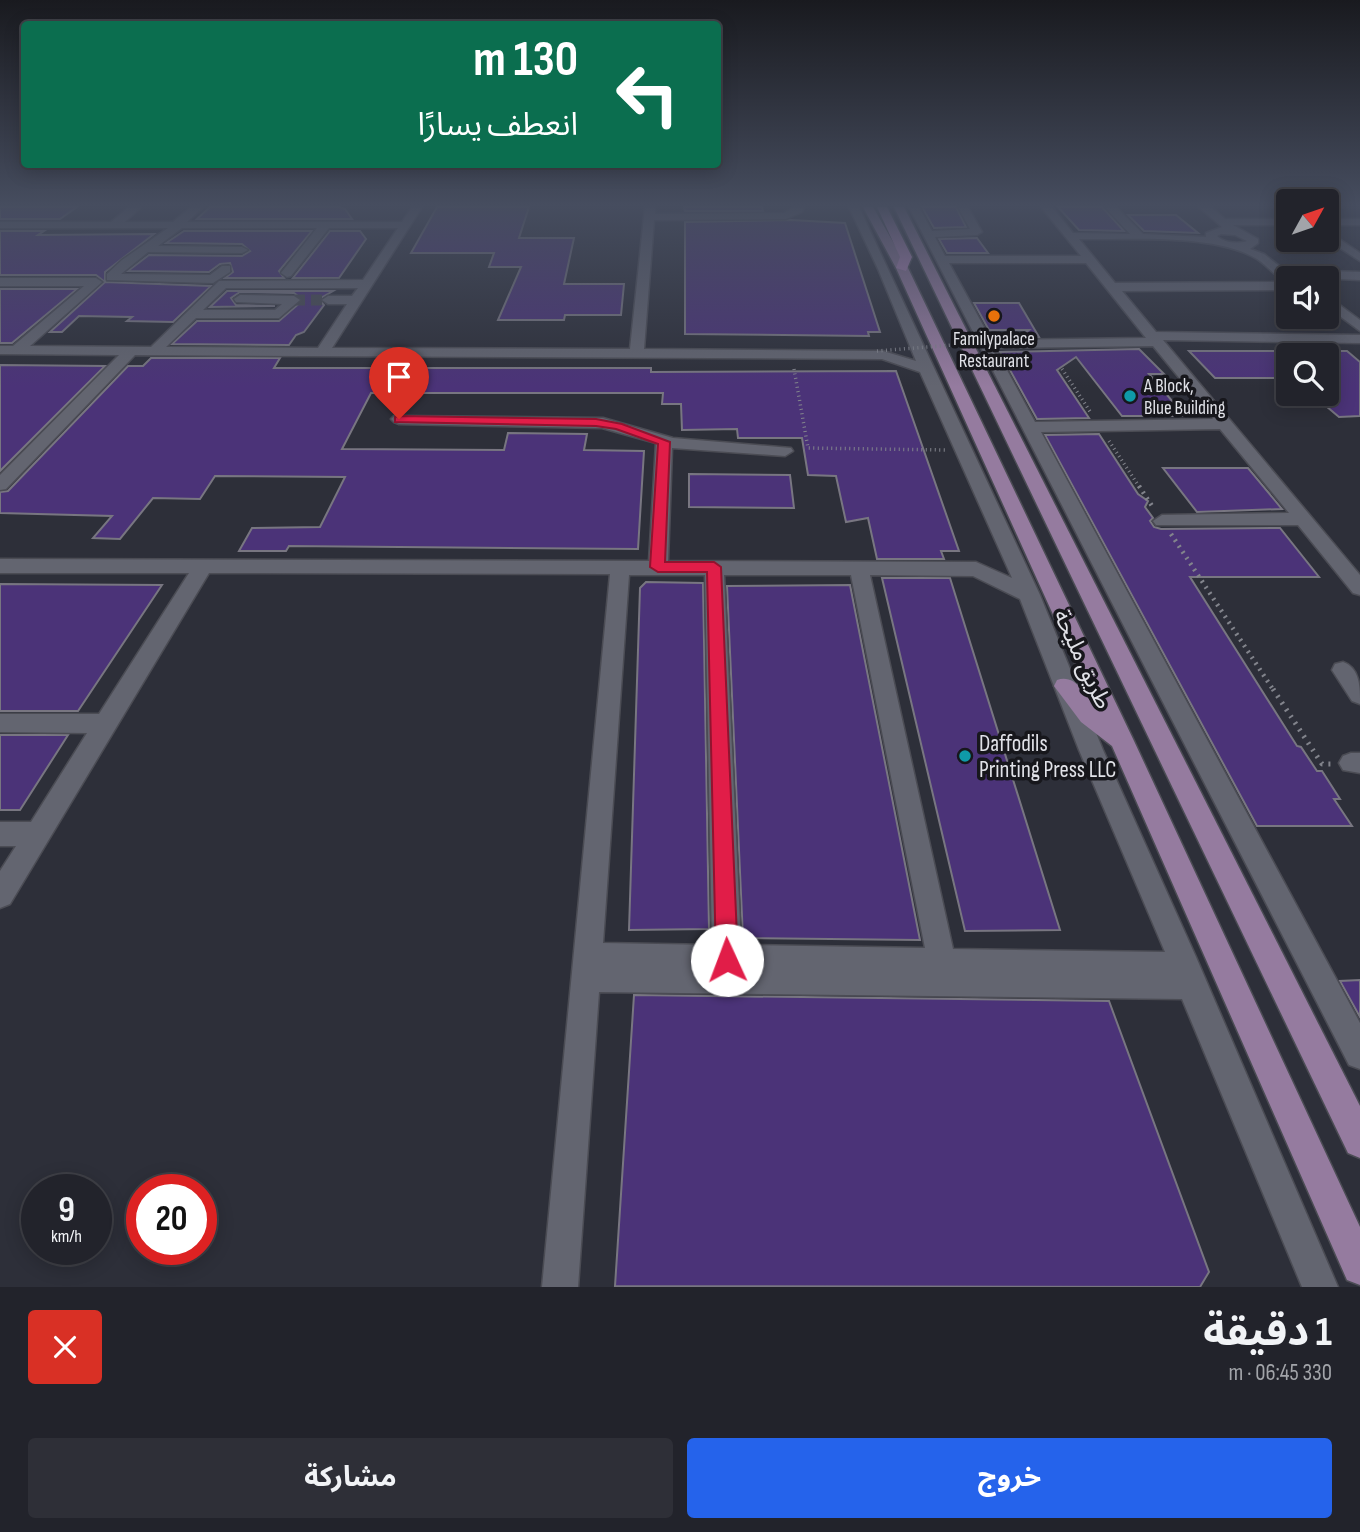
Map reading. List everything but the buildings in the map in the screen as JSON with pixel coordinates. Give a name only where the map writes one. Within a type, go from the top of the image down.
[{"type":"main road","name":"طريق مليحة","points":[[929,267],[1360,1140]]},
{"type":"main road","name":"طريق مليحة","points":[[902,268],[1122,741],[1360,1268]]},
{"type":"main road","points":[[1065,686],[1089,715],[1122,741]]},
{"type":"street","points":[[123,267],[111,277],[213,279],[226,267]]},
{"type":"street","points":[[287,273],[292,267]]},
{"type":"street","points":[[322,352],[379,267]]},
{"type":"street","points":[[636,354],[645,267]]},
{"type":"street","points":[[883,267],[1030,595],[1065,686],[1320,1287]]},
{"type":"street","points":[[945,267],[981,344],[1030,427],[1360,1054]]},
{"type":"street","points":[[1096,267],[1360,588]]},
{"type":"street","points":[[1339,276],[1360,276]]},
{"type":"street","points":[[0,282],[96,282],[0,360]]},
{"type":"street","points":[[154,351],[218,287],[226,283],[368,284]]},
{"type":"street","points":[[1112,288],[1276,286]]},
{"type":"street","points":[[191,314],[277,314],[293,300],[240,299]]},
{"type":"street","points":[[328,300],[357,300]]},
{"type":"street","points":[[1339,310],[1360,327]]},
{"type":"street","points":[[1339,321],[1360,338]]},
{"type":"street","points":[[981,344],[1153,339],[1360,338]]},
{"type":"street","points":[[10,350],[880,353],[922,358]]},
{"type":"street","points":[[0,485],[131,351]]},
{"type":"street","points":[[880,353],[922,358]]},
{"type":"street","points":[[399,419],[596,422],[618,426],[664,442],[785,452]]},
{"type":"street","points":[[1030,427],[1224,424]]},
{"type":"street","points":[[658,567],[664,442]]},
{"type":"street","points":[[1162,520],[1304,519]]},
{"type":"street","points":[[976,569],[1011,551]]},
{"type":"street","points":[[0,895],[204,565]]},
{"type":"street","points":[[0,566],[976,569],[1030,595]]},
{"type":"street","points":[[560,1287],[620,567]]},
{"type":"street","points":[[714,567],[727,960]]},
{"type":"street","points":[[859,568],[942,963]]},
{"type":"street","points":[[1343,670],[1360,695]]},
{"type":"street","points":[[0,723],[106,724]]},
{"type":"street","points":[[0,834],[38,834]]},
{"type":"street","points":[[586,967],[727,960],[942,963],[1189,976]]},
{"type":"street","points":[[586,967],[1189,976]]},
{"type":"path","points":[[880,353],[981,344]]},
{"type":"path","points":[[791,354],[808,448],[964,450]]},
{"type":"path","points":[[1062,369],[1322,764],[1355,763]]},
{"type":"tunnel","points":[[294,300],[328,300]]},
{"type":"place","name":"Familypalace Restaurant","points":[[994,316]]},
{"type":"place","name":"A Block, Blue Building","points":[[1130,396]]},
{"type":"place","name":"Daffodils Printing Press LLC","points":[[965,756]]},
{"type":"route","points":[[399,419],[596,422],[618,426],[664,442],[658,567],[714,567],[727,960]]}]
